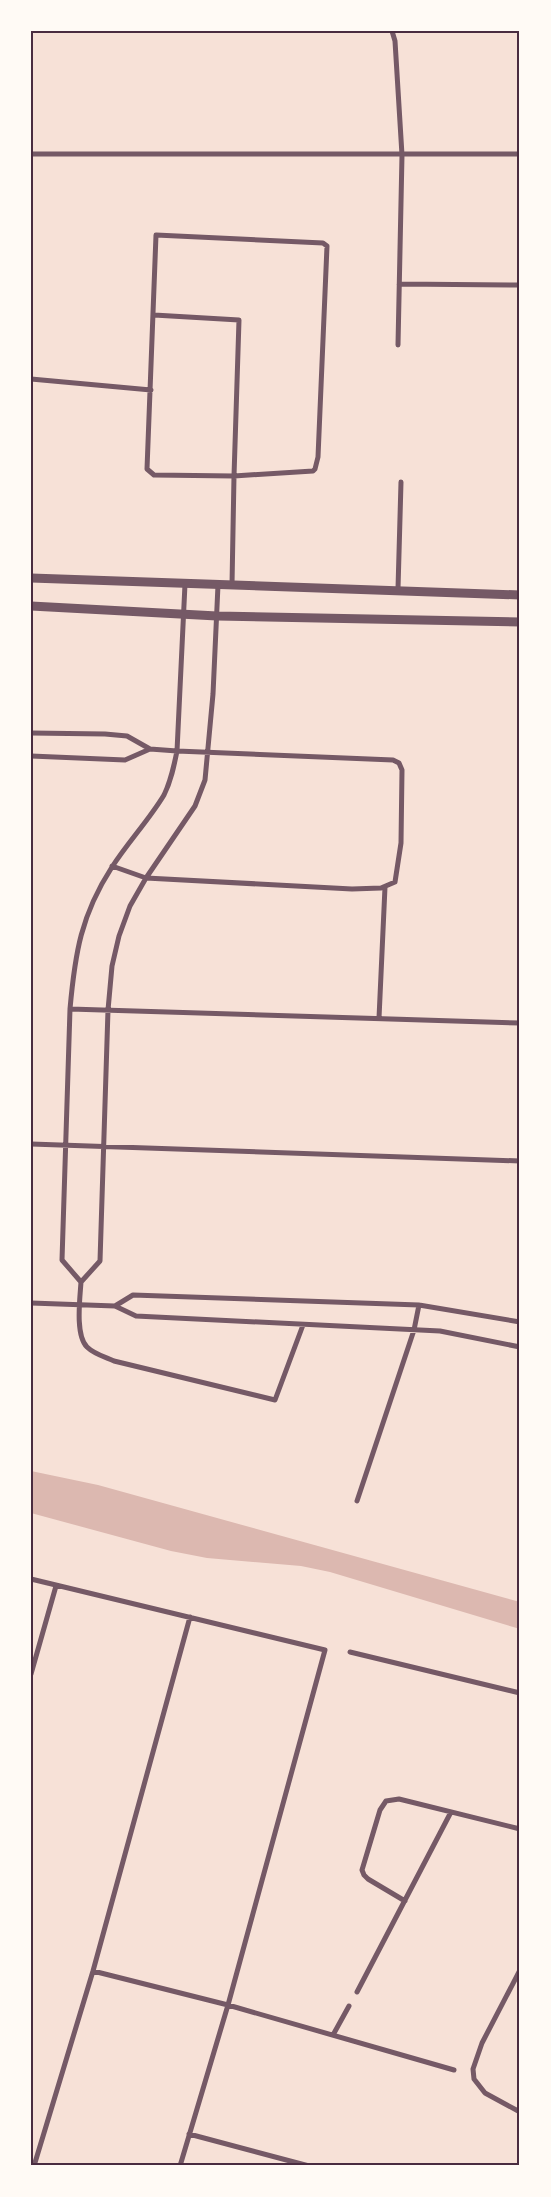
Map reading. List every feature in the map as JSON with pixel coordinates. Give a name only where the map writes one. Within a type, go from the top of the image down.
[{"type":"street","points":[[392,31],[395,41],[402,155],[398,345]]},
{"type":"street","points":[[31,154],[520,154]]},
{"type":"street","points":[[156,235],[323,243],[327,246],[318,457],[313,471],[234,476],[154,475],[147,469],[151,390],[156,235]]},
{"type":"street","points":[[399,284],[520,284]]},
{"type":"street","points":[[154,315],[239,320],[232,585]]},
{"type":"street","points":[[31,379],[151,390]]},
{"type":"street","points":[[398,590],[402,482]]},
{"type":"street","points":[[31,578],[520,595]]},
{"type":"street","points":[[81,1282],[62,1260],[70,1008],[73,971],[82,928],[97,892],[112,866],[164,794],[173,772],[176,751],[185,584]]},
{"type":"street","points":[[218,585],[209,751],[205,780],[195,806],[146,878],[130,906],[119,936],[112,966],[108,1010],[100,1262],[81,1282],[80,1333],[85,1346],[98,1355],[131,1366],[274,1400],[303,1325]]},
{"type":"street","points":[[31,606],[217,616],[520,622]]},
{"type":"street","points":[[31,733],[127,736],[150,749],[176,751],[393,760],[399,763],[402,770],[402,843],[395,882],[385,888],[352,889],[146,878],[112,866]]},
{"type":"street","points":[[31,756],[125,760],[150,749]]},
{"type":"street","points":[[380,1018],[385,888]]},
{"type":"street","points":[[70,1008],[520,1023]]},
{"type":"street","points":[[31,1144],[520,1160]]},
{"type":"street","points":[[115,1306],[133,1295],[419,1305],[520,1322]]},
{"type":"street","points":[[31,1303],[115,1306],[136,1316],[440,1331],[520,1347]]},
{"type":"street","points":[[357,1501],[414,1330],[419,1305]]},
{"type":"street","points":[[31,1579],[325,1650],[228,2005],[180,2166]]},
{"type":"street","points":[[31,1674],[56,1586]]},
{"type":"street","points":[[34,2166],[93,1971],[190,1617]]},
{"type":"street","points":[[350,1652],[520,1693]]},
{"type":"street","points":[[405,1901],[364,1875],[364,1864],[380,1810],[386,1801],[394,1798],[520,1829]]},
{"type":"street","points":[[357,1992],[451,1812]]},
{"type":"street","points":[[520,1970],[482,2043],[473,2069],[474,2079],[485,2093],[520,2112]]},
{"type":"street","points":[[93,1971],[228,2005],[454,2070]]},
{"type":"street","points":[[333,2036],[349,2006]]},
{"type":"street","points":[[189,2134],[310,2166]]},
{"type":"shaded area","points":[[31,1471],[98,1485],[520,1602],[520,1629],[330,1572],[301,1566],[207,1558],[171,1551],[31,1513]]}]
